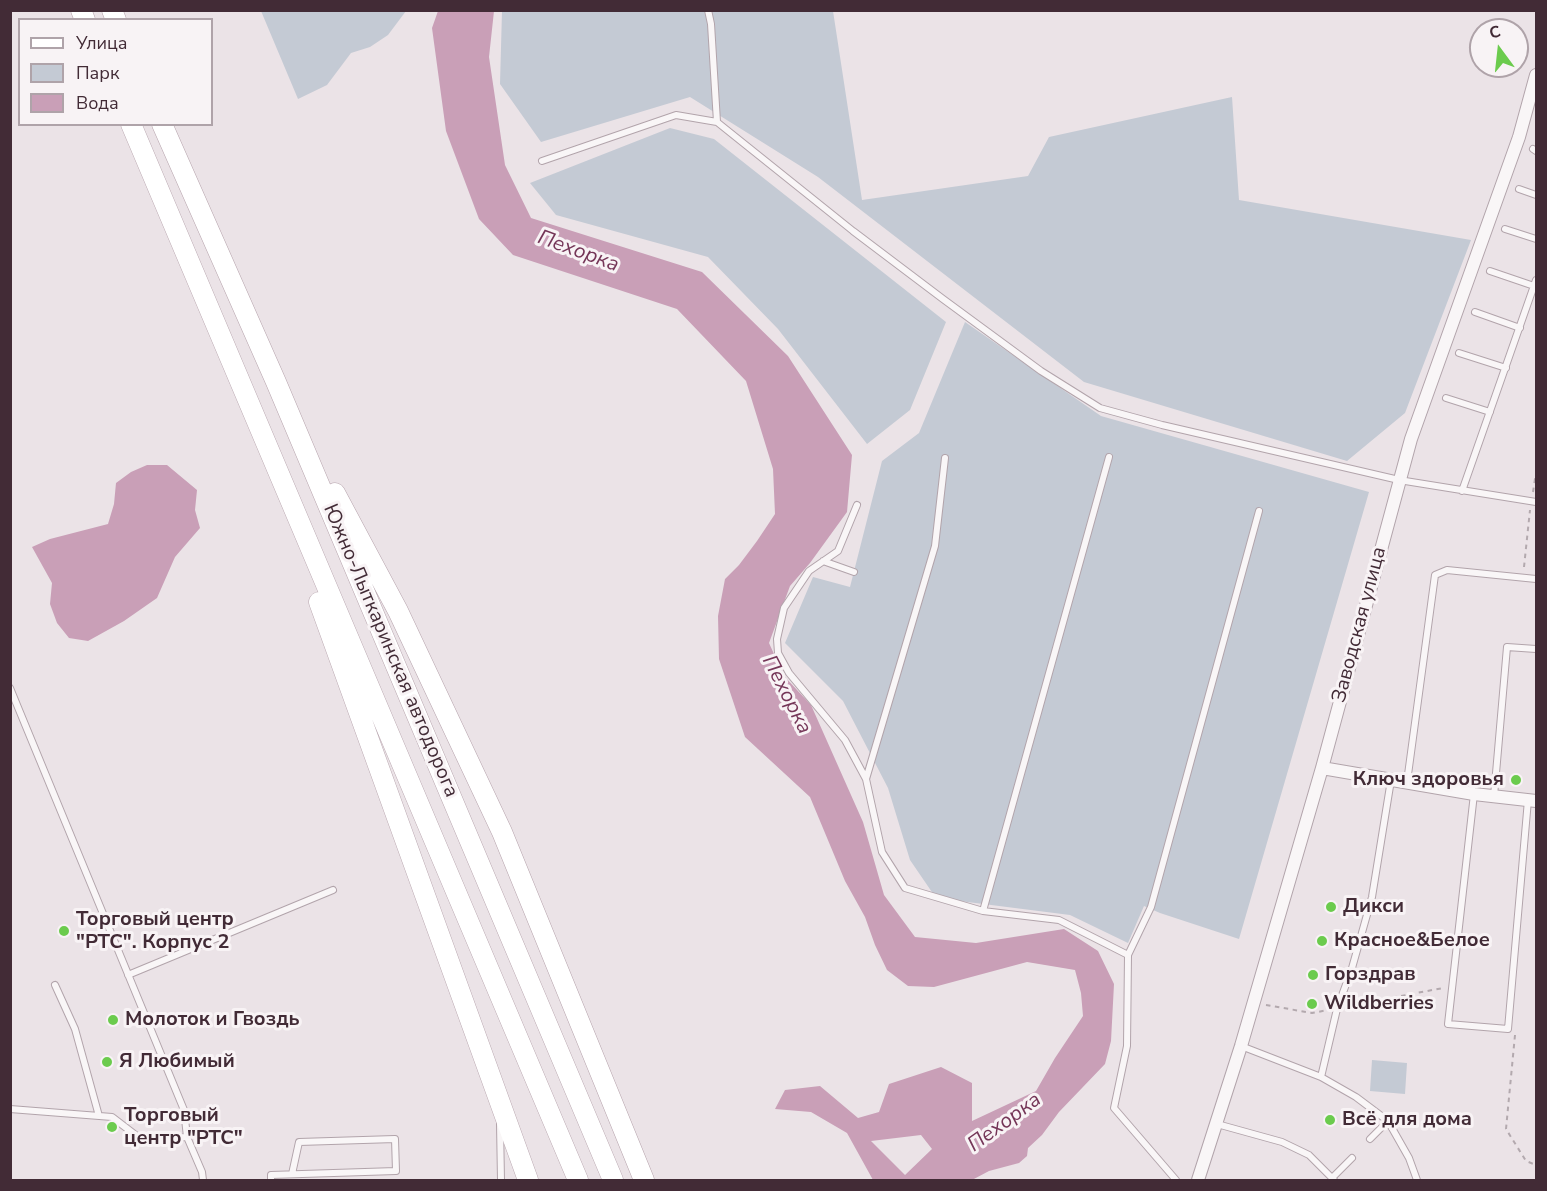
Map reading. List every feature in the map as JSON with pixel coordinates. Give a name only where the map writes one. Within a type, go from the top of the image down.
[{"type":"main road","name":"Южно-Лыткаринская автодорога","points":[[132,126],[578,1180]]},
{"type":"main road","name":"Южно-Лыткаринская автодорога","points":[[163,126],[276,382],[613,1180]]},
{"type":"main road","points":[[276,382],[398,611],[502,832],[644,1180]]},
{"type":"main road","points":[[245,396],[528,1180]]},
{"type":"street","name":"Заводская улица","points":[[1198,1180],[1254,1003],[1322,768],[1411,439],[1519,137],[1536,75]]},
{"type":"street","points":[[1322,768],[1474,794],[1532,801]]},
{"type":"lane","points":[[708,10],[711,24],[717,122]]},
{"type":"lane","points":[[542,161],[676,115],[717,122],[853,231],[943,299],[1041,372],[1100,408],[1162,425],[1399,480],[1534,502]]},
{"type":"lane","points":[[1520,189],[1536,195]]},
{"type":"lane","points":[[1505,229],[1536,239]]},
{"type":"lane","points":[[1462,491],[1535,283],[1490,271]]},
{"type":"lane","points":[[1475,312],[1520,328]]},
{"type":"lane","points":[[1459,353],[1506,368]]},
{"type":"lane","points":[[1446,398],[1490,412]]},
{"type":"lane","points":[[983,911],[1109,457]]},
{"type":"lane","points":[[866,779],[935,546],[945,458]]},
{"type":"lane","points":[[857,505],[838,551],[809,571],[784,608],[777,639],[778,653],[789,673],[845,740],[866,779],[882,852],[905,888],[983,911],[1059,920],[1128,955]]},
{"type":"lane","points":[[1176,1180],[1114,1108],[1126,1046],[1128,955],[1151,907],[1259,511]]},
{"type":"lane","points":[[823,561],[854,572]]},
{"type":"lane","points":[[1407,782],[1435,575],[1447,570],[1536,579]]},
{"type":"lane","points":[[1494,796],[1507,647],[1536,649]]},
{"type":"lane","points":[[10,688],[184,1110],[187,1137],[202,1172],[203,1180]]},
{"type":"lane","points":[[1322,1077],[1337,1009],[1352,968],[1372,897],[1391,780]]},
{"type":"lane","points":[[1474,794],[1448,1024],[1508,1029],[1532,801]]},
{"type":"lane","points":[[128,975],[333,890]]},
{"type":"lane","points":[[55,985],[75,1029],[99,1116]]},
{"type":"lane","points":[[1241,1046],[1322,1077],[1356,1097],[1388,1122],[1409,1158],[1417,1180]]},
{"type":"lane","points":[[10,1109],[112,1118],[142,1140],[187,1137]]},
{"type":"lane","points":[[500,1118],[501,1180]]},
{"type":"lane","points":[[1370,1139],[1388,1122]]},
{"type":"lane","points":[[1216,1124],[1282,1142],[1309,1155],[1333,1179],[1352,1158]]},
{"type":"lane","points":[[271,1180],[271,1175],[396,1171],[394,1138],[299,1142],[292,1174]]},
{"type":"path","points":[[1523,578],[1536,479]]},
{"type":"path","points":[[1254,1003],[1312,1013],[1453,986]]},
{"type":"path","points":[[1516,1033],[1506,1129],[1527,1161],[1536,1165]]},
{"type":"green space","points":[[261,11],[406,11],[388,35],[370,47],[351,53],[327,85],[298,99]]},
{"type":"green space","points":[[502,11],[833,11],[862,200],[1028,176],[1049,137],[1232,97],[1239,200],[1471,240],[1405,413],[1347,461],[1084,382],[818,177],[690,97],[541,142],[500,84]]},
{"type":"green space","points":[[670,128],[714,139],[946,322],[910,410],[867,444],[778,329],[708,257],[556,215],[530,183]]},
{"type":"green space","points":[[965,322],[1101,416],[1369,492],[1239,939],[1144,906],[1128,943],[1070,915],[936,898],[910,860],[888,788],[843,701],[785,643],[813,577],[850,587],[882,461],[919,433]]},
{"type":"green space","points":[[1372,1060],[1407,1063],[1405,1094],[1370,1091]]},
{"type":"water","name":"Пехорка","points":[[438,11],[494,11],[489,57],[505,165],[531,218],[702,272],[788,356],[852,455],[847,512],[810,563],[790,586],[769,643],[784,676],[811,705],[863,822],[884,895],[915,937],[976,943],[1064,929],[1098,951],[1114,984],[1111,1041],[1105,1064],[1059,1112],[1042,1135],[1028,1148],[1027,1156],[1019,1163],[989,1171],[972,1180],[873,1180],[847,1133],[811,1112],[775,1109],[785,1090],[820,1086],[858,1118],[879,1112],[889,1084],[941,1067],[972,1083],[972,1121],[1036,1091],[1083,1016],[1081,993],[1075,970],[1027,962],[934,987],[908,986],[887,970],[865,917],[845,881],[810,797],[745,737],[719,659],[718,616],[725,579],[739,565],[775,514],[773,469],[746,381],[677,309],[513,255],[479,219],[446,131],[432,28]],"holes":[[[921,1135],[932,1149],[905,1175],[871,1141]]]},
{"type":"water","points":[[147,465],[167,465],[197,490],[195,510],[200,528],[175,557],[157,598],[124,621],[88,641],[69,638],[57,623],[50,604],[52,583],[32,547],[50,539],[108,524],[114,504],[116,483],[131,472]]},
{"type":"place","name":"Ключ здоровья","points":[[1516,780]]},
{"type":"place","name":"Дикси","points":[[1331,907]]},
{"type":"place","name":"Торговый центр \"РТС\". Корпус 2","points":[[64,931]]},
{"type":"place","name":"Красное&Белое","points":[[1322,941]]},
{"type":"place","name":"Горздрав","points":[[1313,975]]},
{"type":"place","name":"Wildberries","points":[[1312,1004]]},
{"type":"place","name":"Молоток и Гвоздь","points":[[113,1020]]},
{"type":"place","name":"Я Любимый","points":[[107,1062]]},
{"type":"place","name":"Всё для дома","points":[[1330,1120]]},
{"type":"place","name":"Торговый центр \"РТС\"","points":[[112,1127]]}]
